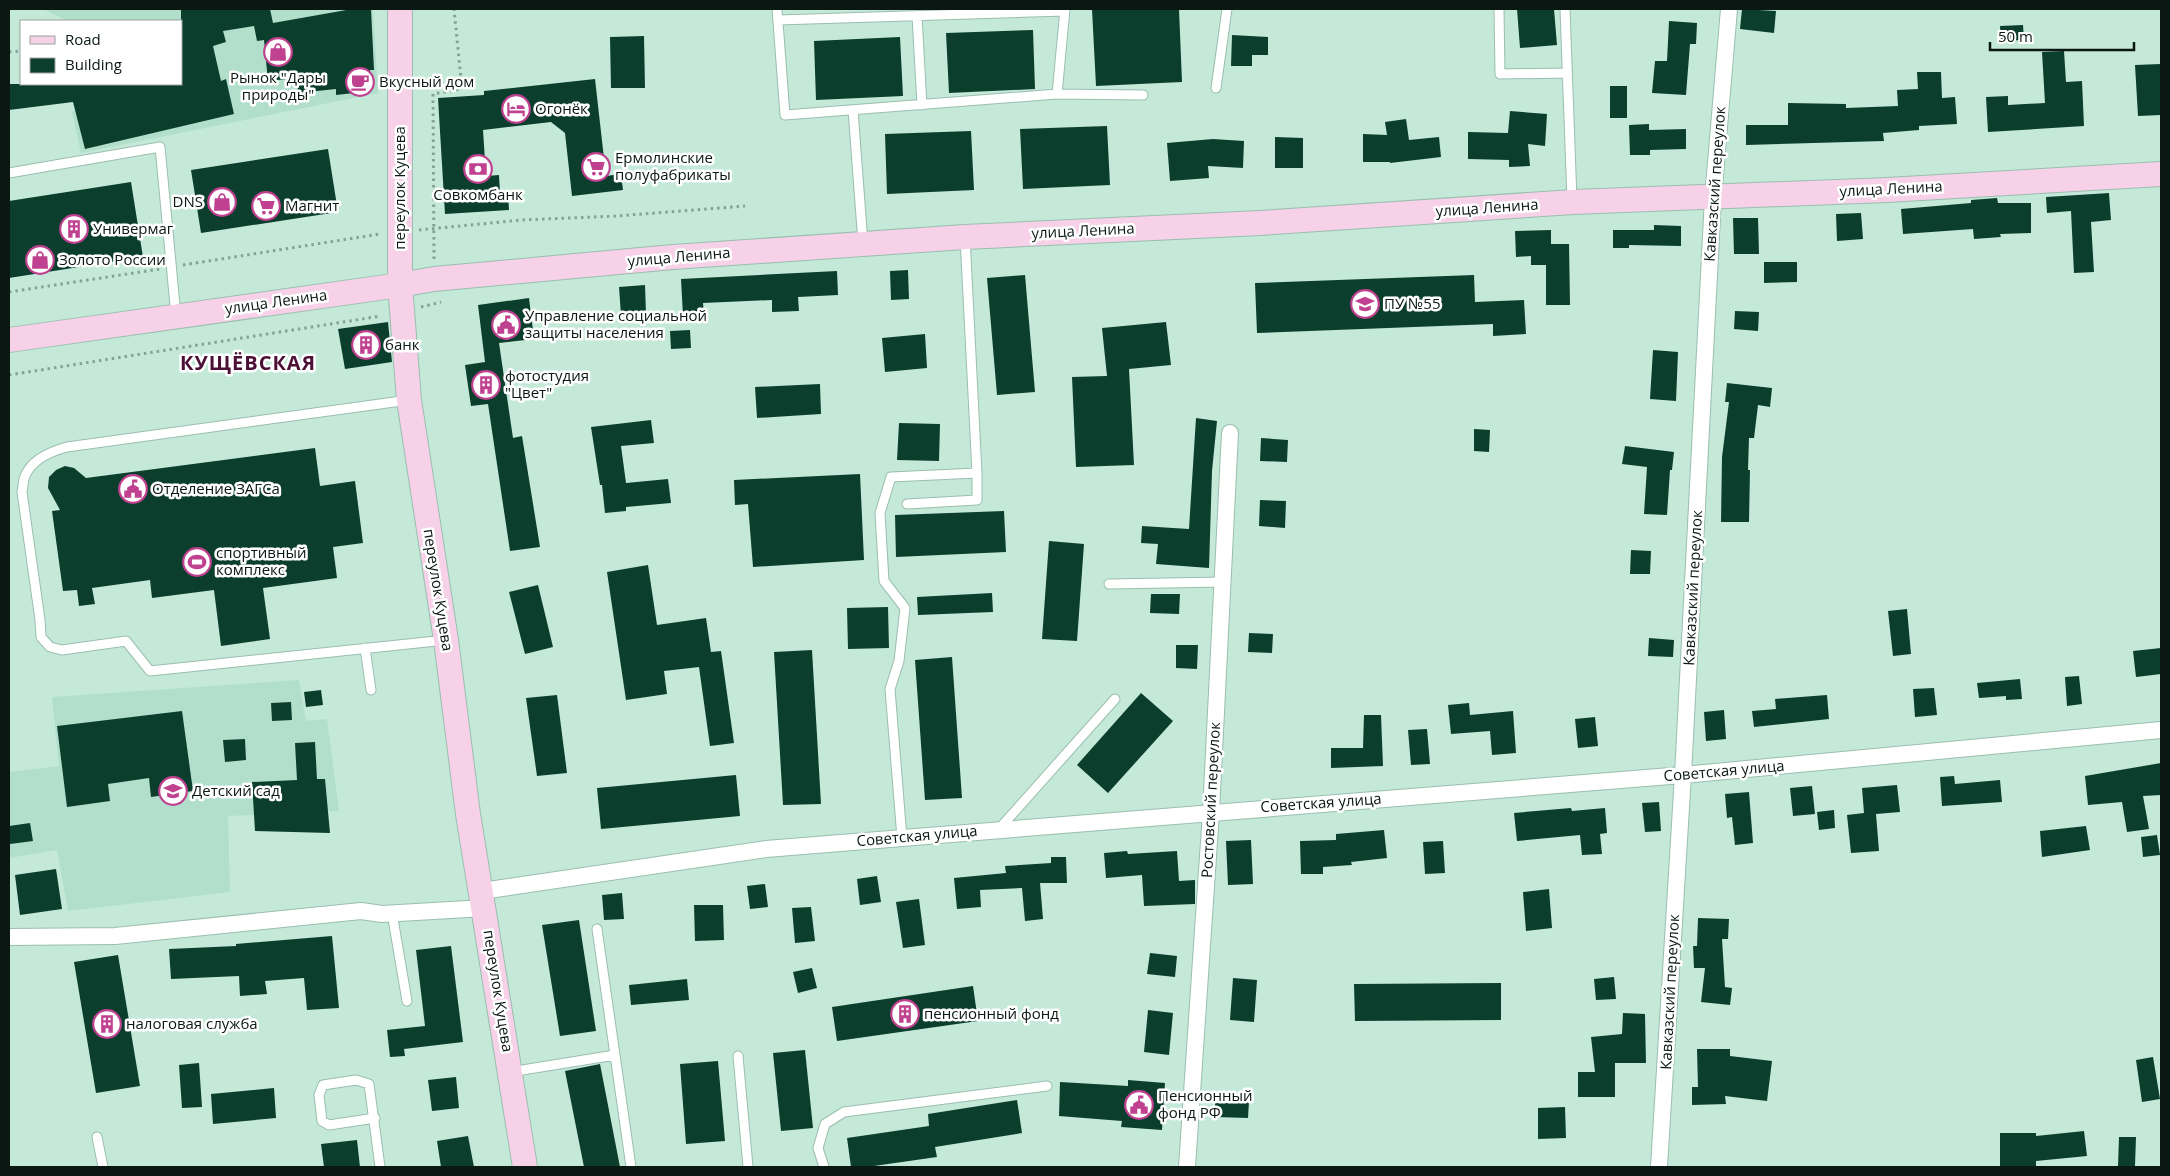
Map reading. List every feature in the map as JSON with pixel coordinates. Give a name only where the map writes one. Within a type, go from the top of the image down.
[{"type":"street","name":"переулок Куцева","points":[[400,9],[391,237],[400,286],[409,400],[446,640],[468,814],[525,1167]]},
{"type":"street","name":"Кавказский переулок","points":[[1659,1167],[1683,775],[1713,198],[1729,9]]},
{"type":"street","name":"улица Ленина","points":[[9,340],[400,286],[434,279],[673,257],[965,237],[1260,223],[1572,202],[1713,198],[2161,174]]},
{"type":"street","name":"Ростовский переулок","points":[[1187,1167],[1211,812],[1230,433]]},
{"type":"street","name":"Советская улица","points":[[9,937],[115,936],[361,911],[392,913],[483,899],[766,849],[1683,775],[2161,730]]},
{"type":"lane","points":[[777,9],[785,115],[1057,94],[1143,95]]},
{"type":"lane","points":[[1216,88],[1227,9]]},
{"type":"lane","points":[[1499,9],[1500,74],[1567,73]]},
{"type":"lane","points":[[1565,9],[1572,202]]},
{"type":"lane","points":[[778,20],[867,13],[917,16],[975,11],[1065,10],[1057,94]]},
{"type":"lane","points":[[917,16],[922,105]]},
{"type":"lane","points":[[853,110],[863,244]]},
{"type":"lane","points":[[9,173],[160,147],[176,316]]},
{"type":"lane","points":[[907,504],[977,500],[965,237]]},
{"type":"lane","points":[[409,400],[67,447],[50,452],[34,464],[25,476],[22,492],[40,620],[40,637],[50,646],[62,650],[126,641],[150,671],[446,640]]},
{"type":"lane","points":[[902,838],[890,689],[899,661],[905,608],[884,581],[880,513],[891,477],[977,473]]},
{"type":"lane","points":[[1109,584],[1223,582]]},
{"type":"lane","points":[[365,648],[370,690]]},
{"type":"lane","points":[[999,829],[1115,699]]},
{"type":"lane","points":[[392,913],[407,1001]]},
{"type":"lane","points":[[598,929],[631,1167]]},
{"type":"lane","points":[[510,1072],[616,1055]]},
{"type":"lane","points":[[738,1056],[748,1167]]},
{"type":"lane","points":[[375,1118],[329,1126],[322,1121],[319,1096],[323,1085],[356,1080],[369,1084],[375,1118],[380,1167]]},
{"type":"lane","points":[[824,1167],[818,1148],[825,1124],[844,1112],[1047,1086]]},
{"type":"lane","points":[[97,1137],[102,1167]]},
{"type":"path","points":[[437,302],[434,279],[434,94],[462,89],[454,9]]},
{"type":"path","points":[[9,292],[381,234],[391,237],[435,229],[521,220],[617,216],[745,206]]},
{"type":"path","points":[[9,375],[401,314],[437,302],[446,301]]},
{"type":"shaded area","name":"Рынок \"Дары природы\"","points":[[43,9],[373,9],[378,93],[81,153],[72,112],[86,105],[82,85],[182,85],[182,20],[65,20]]},
{"type":"shaded area","name":"Детский сад","points":[[299,680],[306,721],[327,719],[339,811],[228,816],[230,892],[68,911],[57,850],[9,858],[9,772],[59,766],[52,697]]},
{"type":"building","name":"Рынок \"Дары природы\"","points":[[181,9],[270,9],[273,23],[352,9],[371,9],[374,70],[370,70],[372,91],[336,95],[336,89],[298,93],[297,78],[268,81],[264,40],[257,41],[254,26],[223,31],[226,42],[213,46],[221,81],[226,79],[234,114],[85,149],[73,102],[9,110],[9,84],[182,85]]},
{"type":"building","points":[[1092,9],[1179,9],[1182,82],[1096,86]]},
{"type":"building","points":[[1517,9],[1554,9],[1557,45],[1520,48]]},
{"type":"building","points":[[1742,9],[1776,11],[1774,33],[1740,29]]},
{"type":"building","points":[[1669,21],[1697,23],[1696,44],[1690,44],[1686,95],[1652,93],[1655,61],[1667,61]]},
{"type":"building","points":[[2023,25],[2024,40],[2001,41],[2000,26]]},
{"type":"building","points":[[1033,30],[1035,89],[949,93],[946,33]]},
{"type":"building","points":[[1232,35],[1268,37],[1268,55],[1252,55],[1252,66],[1231,66]]},
{"type":"building","points":[[644,36],[645,88],[611,88],[610,37]]},
{"type":"building","points":[[900,37],[903,96],[816,100],[814,41]]},
{"type":"building","points":[[2064,51],[2066,82],[2082,81],[2084,126],[1988,132],[1986,97],[2008,96],[2008,105],[2045,103],[2042,52]]},
{"type":"building","points":[[2161,64],[2161,115],[2138,116],[2135,65]]},
{"type":"building","points":[[1917,72],[1941,72],[1942,98],[1955,97],[1957,124],[1919,126],[1919,130],[1883,133],[1884,141],[1746,145],[1746,125],[1788,125],[1788,103],[1846,104],[1846,108],[1898,106],[1897,90],[1918,89]]},
{"type":"building","points":[[595,79],[606,176],[621,174],[623,190],[572,196],[565,133],[551,122],[483,130],[486,176],[499,175],[500,193],[508,192],[509,210],[445,214],[438,98],[484,95],[484,91]]},
{"type":"building","points":[[1610,86],[1627,86],[1627,118],[1610,118]]},
{"type":"building","points":[[1510,111],[1547,114],[1545,146],[1528,144],[1530,166],[1509,167],[1509,160],[1468,159],[1468,132],[1508,133]]},
{"type":"building","points":[[1406,119],[1409,140],[1439,137],[1441,157],[1390,163],[1363,162],[1363,134],[1387,135],[1385,122]]},
{"type":"building","points":[[1649,124],[1649,130],[1686,129],[1686,149],[1650,150],[1650,155],[1630,155],[1629,125]]},
{"type":"building","points":[[1107,126],[1110,185],[1023,189],[1020,129]]},
{"type":"building","points":[[971,131],[974,190],[887,194],[885,134]]},
{"type":"building","points":[[1275,137],[1303,138],[1303,168],[1275,168]]},
{"type":"building","points":[[1213,139],[1244,141],[1243,168],[1208,166],[1209,178],[1170,181],[1167,143]]},
{"type":"building","points":[[328,149],[338,212],[201,233],[191,170]]},
{"type":"building","name":"Универмаг","points":[[131,182],[143,257],[9,278],[9,201]]},
{"type":"building","points":[[2109,193],[2111,220],[2091,222],[2094,272],[2074,273],[2071,211],[2047,213],[2046,197]]},
{"type":"building","points":[[1997,198],[1998,203],[2031,203],[2031,233],[2000,234],[2001,237],[1974,239],[1973,229],[1903,234],[1901,209],[1971,203],[1971,200]]},
{"type":"building","points":[[1861,213],[1863,239],[1837,241],[1836,214]]},
{"type":"building","points":[[1733,218],[1758,218],[1759,254],[1734,254]]},
{"type":"building","points":[[1654,225],[1681,226],[1681,246],[1629,245],[1629,248],[1613,248],[1613,230],[1654,230]]},
{"type":"building","points":[[1551,230],[1551,244],[1569,244],[1570,305],[1546,305],[1546,265],[1531,265],[1531,256],[1516,257],[1515,231]]},
{"type":"building","points":[[1764,262],[1797,262],[1797,282],[1764,283]]},
{"type":"building","points":[[908,270],[909,299],[891,300],[890,271]]},
{"type":"building","points":[[837,271],[838,295],[798,297],[799,311],[772,312],[772,300],[703,303],[704,315],[683,316],[681,279]]},
{"type":"building","points":[[1025,275],[1035,392],[997,395],[987,278]]},
{"type":"building","name":"ПУ №55","points":[[1474,275],[1475,302],[1524,300],[1526,334],[1493,336],[1493,324],[1257,333],[1255,283]]},
{"type":"building","points":[[645,285],[646,314],[621,315],[619,287]]},
{"type":"building","points":[[529,298],[534,339],[499,343],[513,438],[522,436],[540,547],[510,551],[488,404],[471,406],[465,365],[485,362],[478,305]]},
{"type":"building","points":[[1735,311],[1759,312],[1758,331],[1734,329]]},
{"type":"building","name":"банк","points":[[388,322],[392,362],[345,369],[338,329]]},
{"type":"building","points":[[1166,322],[1171,365],[1129,369],[1134,465],[1076,467],[1072,377],[1107,376],[1102,328]]},
{"type":"building","points":[[690,330],[691,348],[671,349],[670,331]]},
{"type":"building","points":[[925,334],[927,368],[885,372],[882,338]]},
{"type":"building","points":[[1653,350],[1678,352],[1676,401],[1650,399]]},
{"type":"building","points":[[1727,383],[1772,388],[1770,407],[1758,405],[1754,438],[1749,438],[1749,522],[1721,522],[1722,457],[1729,402],[1725,402]]},
{"type":"building","points":[[820,384],[821,414],[757,418],[755,387]]},
{"type":"building","points":[[1196,418],[1217,421],[1212,471],[1209,568],[1156,564],[1158,544],[1141,543],[1142,526],[1189,529]]},
{"type":"building","points":[[651,420],[654,443],[621,446],[626,483],[668,479],[671,503],[626,507],[626,511],[605,513],[602,485],[600,485],[591,427]]},
{"type":"building","points":[[899,423],[940,424],[939,461],[897,460]]},
{"type":"building","points":[[1474,429],[1490,430],[1489,452],[1474,451]]},
{"type":"building","points":[[1261,438],[1288,440],[1287,462],[1260,461]]},
{"type":"building","points":[[1625,446],[1674,452],[1672,470],[1670,470],[1667,515],[1644,514],[1647,467],[1622,464]]},
{"type":"building","name":"спортивный комплекс","points":[[315,448],[320,486],[355,481],[363,543],[333,547],[337,578],[263,588],[270,639],[221,646],[214,590],[152,598],[150,580],[92,588],[95,604],[79,606],[77,590],[63,591],[52,511],[60,510],[48,488],[49,477],[56,470],[65,466],[74,468],[86,478]]},
{"type":"building","points":[[860,474],[864,560],[753,567],[748,504],[735,505],[734,480]]},
{"type":"building","points":[[1260,500],[1286,501],[1285,528],[1259,526]]},
{"type":"building","points":[[1004,511],[1006,552],[896,557],[895,515]]},
{"type":"building","points":[[1049,541],[1084,544],[1077,641],[1042,639]]},
{"type":"building","points":[[1631,550],[1651,551],[1650,574],[1630,574]]},
{"type":"building","points":[[648,565],[657,625],[706,618],[711,652],[721,651],[734,743],[710,746],[699,667],[664,671],[667,694],[626,700],[607,572]]},
{"type":"building","points":[[538,585],[553,647],[525,654],[509,592]]},
{"type":"building","points":[[992,593],[993,612],[918,615],[917,597]]},
{"type":"building","points":[[1151,594],[1180,594],[1179,614],[1150,613]]},
{"type":"building","points":[[888,607],[889,648],[848,649],[847,608]]},
{"type":"building","points":[[1907,609],[1911,654],[1893,656],[1888,611]]},
{"type":"building","points":[[1249,633],[1273,634],[1272,653],[1248,652]]},
{"type":"building","points":[[1649,638],[1674,640],[1673,657],[1648,656]]},
{"type":"building","points":[[1176,645],[1198,645],[1197,669],[1176,668]]},
{"type":"building","points":[[2161,648],[2161,674],[2136,677],[2133,651]]},
{"type":"building","points":[[812,650],[821,804],[783,805],[774,652]]},
{"type":"building","points":[[952,657],[962,798],[925,800],[915,660]]},
{"type":"building","points":[[2079,676],[2082,704],[2067,706],[2065,677]]},
{"type":"building","points":[[2020,679],[2022,699],[2006,700],[2006,696],[1979,698],[1977,683]]},
{"type":"building","points":[[1934,688],[1937,715],[1915,717],[1913,689]]},
{"type":"building","points":[[321,690],[323,705],[306,707],[304,692]]},
{"type":"building","points":[[1141,693],[1173,721],[1108,793],[1077,765]]},
{"type":"building","points":[[557,695],[567,773],[537,776],[526,698]]},
{"type":"building","points":[[1827,695],[1829,719],[1754,727],[1752,711],[1776,709],[1775,699]]},
{"type":"building","points":[[291,702],[292,720],[272,721],[271,703]]},
{"type":"building","points":[[1469,703],[1470,715],[1513,711],[1516,753],[1492,755],[1490,731],[1451,734],[1448,705]]},
{"type":"building","points":[[1724,710],[1726,739],[1706,741],[1704,712]]},
{"type":"building","points":[[182,711],[193,791],[151,797],[149,778],[108,784],[110,801],[67,807],[57,726]]},
{"type":"building","points":[[1364,715],[1381,715],[1383,766],[1331,768],[1331,748],[1363,748]]},
{"type":"building","points":[[1595,717],[1598,746],[1578,748],[1575,719]]},
{"type":"building","points":[[1427,729],[1430,764],[1411,765],[1408,730]]},
{"type":"building","points":[[245,739],[246,760],[225,762],[223,740]]},
{"type":"building","points":[[315,742],[317,779],[325,779],[330,833],[255,831],[252,782],[297,780],[295,743]]},
{"type":"building","points":[[2161,763],[2161,795],[2143,796],[2149,829],[2127,832],[2122,802],[2088,805],[2085,776]]},
{"type":"building","points":[[736,775],[740,816],[601,829],[597,788]]},
{"type":"building","points":[[1954,776],[1955,784],[2000,780],[2002,802],[1942,806],[1940,777]]},
{"type":"building","points":[[1897,785],[1900,812],[1876,814],[1879,851],[1851,853],[1847,815],[1864,813],[1862,788]]},
{"type":"building","points":[[1812,786],[1815,814],[1793,816],[1790,788]]},
{"type":"building","points":[[1749,792],[1753,843],[1735,845],[1732,817],[1727,818],[1725,794]]},
{"type":"building","points":[[1659,802],[1661,831],[1645,832],[1642,803]]},
{"type":"building","points":[[1571,808],[1572,811],[1605,808],[1607,833],[1600,834],[1602,854],[1582,855],[1580,835],[1517,841],[1514,813]]},
{"type":"building","points":[[1834,810],[1835,828],[1819,830],[1817,812]]},
{"type":"building","points":[[30,823],[33,841],[10,844],[9,826]]},
{"type":"building","points":[[2086,826],[2090,850],[2042,857],[2040,831]]},
{"type":"building","points":[[1384,830],[1387,858],[1351,862],[1352,865],[1323,867],[1323,874],[1301,874],[1300,841],[1336,840],[1336,834]]},
{"type":"building","points":[[2157,835],[2160,855],[2143,857],[2141,837]]},
{"type":"building","points":[[1251,840],[1253,884],[1228,885],[1226,841]]},
{"type":"building","points":[[1443,841],[1445,873],[1425,874],[1423,842]]},
{"type":"building","points":[[1127,851],[1128,854],[1177,851],[1179,881],[1195,880],[1195,904],[1144,906],[1142,875],[1106,878],[1104,853]]},
{"type":"building","points":[[1051,857],[1066,857],[1067,883],[1040,883],[1043,919],[1025,921],[1022,888],[980,890],[981,907],[957,909],[954,878],[1006,873],[1005,866],[1051,863]]},
{"type":"building","points":[[56,869],[62,909],[20,915],[15,875]]},
{"type":"building","points":[[877,876],[881,902],[860,905],[857,879]]},
{"type":"building","points":[[765,884],[768,907],[750,909],[747,886]]},
{"type":"building","points":[[1549,889],[1552,928],[1526,931],[1523,892]]},
{"type":"building","points":[[622,893],[624,919],[604,920],[602,895]]},
{"type":"building","points":[[919,899],[925,945],[903,948],[896,902]]},
{"type":"building","points":[[694,905],[723,905],[724,940],[695,941]]},
{"type":"building","points":[[811,907],[815,941],[795,943],[792,908]]},
{"type":"building","points":[[1698,918],[1729,919],[1728,939],[1722,939],[1725,987],[1732,988],[1730,1005],[1701,1002],[1705,968],[1694,968],[1693,946],[1697,946]]},
{"type":"building","points":[[579,920],[596,1031],[560,1036],[542,925]]},
{"type":"building","points":[[332,936],[339,1008],[307,1010],[304,978],[265,981],[267,994],[240,996],[239,976],[171,979],[169,949],[236,946],[236,944]]},
{"type":"building","points":[[451,946],[463,1042],[404,1049],[405,1056],[390,1057],[387,1030],[425,1026],[416,950]]},
{"type":"building","points":[[1150,953],[1177,956],[1175,977],[1147,974]]},
{"type":"building","name":"налоговая служба","points":[[118,955],[140,1086],[96,1093],[74,962]]},
{"type":"building","points":[[812,968],[817,988],[798,993],[793,972]]},
{"type":"building","points":[[1614,977],[1616,999],[1596,1000],[1594,979]]},
{"type":"building","points":[[1233,978],[1257,980],[1254,1022],[1230,1020]]},
{"type":"building","points":[[687,979],[689,1000],[631,1005],[629,985]]},
{"type":"building","points":[[1501,983],[1501,1020],[1355,1021],[1354,984]]},
{"type":"building","name":"пенсионный фонд","points":[[973,986],[978,1021],[837,1041],[832,1007]]},
{"type":"building","points":[[1148,1010],[1173,1013],[1169,1055],[1144,1052]]},
{"type":"building","points":[[1623,1013],[1645,1014],[1646,1063],[1615,1063],[1615,1097],[1578,1097],[1578,1072],[1595,1072],[1591,1037],[1622,1034]]},
{"type":"building","points":[[1697,1049],[1730,1049],[1730,1056],[1772,1061],[1767,1101],[1725,1096],[1726,1104],[1692,1105],[1692,1087],[1698,1087]]},
{"type":"building","points":[[805,1050],[813,1128],[781,1131],[773,1053]]},
{"type":"building","points":[[2153,1057],[2160,1099],[2142,1102],[2136,1060]]},
{"type":"building","points":[[718,1061],[725,1141],[686,1144],[680,1064]]},
{"type":"building","points":[[199,1063],[202,1107],[182,1108],[179,1065]]},
{"type":"building","points":[[600,1064],[620,1167],[584,1167],[565,1071]]},
{"type":"building","points":[[456,1077],[459,1108],[432,1111],[428,1080]]},
{"type":"building","points":[[1128,1080],[1165,1083],[1162,1130],[1121,1127],[1122,1121],[1059,1116],[1060,1082],[1128,1086]]},
{"type":"building","points":[[274,1088],[276,1118],[213,1124],[211,1094]]},
{"type":"building","points":[[1017,1100],[1022,1133],[935,1147],[937,1157],[867,1167],[851,1167],[847,1138],[929,1126],[928,1114]]},
{"type":"building","points":[[1215,1100],[1249,1101],[1248,1118],[1215,1117]]},
{"type":"building","points":[[1565,1107],[1566,1138],[1538,1139],[1538,1108]]},
{"type":"building","points":[[2084,1131],[2087,1156],[2036,1161],[2036,1167],[2000,1167],[2000,1133],[2036,1133],[2036,1136]]},
{"type":"building","points":[[468,1136],[474,1167],[441,1167],[437,1141]]},
{"type":"building","points":[[2119,1137],[2136,1137],[2135,1166],[2118,1166]]},
{"type":"building","points":[[357,1140],[360,1167],[324,1167],[321,1144]]},
{"type":"place","name":"Рынок \"Дары природы\"","points":[[278,52]]},
{"type":"place","name":"Вкусный дом","points":[[360,82]]},
{"type":"place","name":"Огонёк","points":[[516,109]]},
{"type":"place","name":"Ермолинские полуфабрикаты","points":[[596,167]]},
{"type":"place","name":"Совкомбанк","points":[[478,169]]},
{"type":"place","name":"DNS","points":[[222,202]]},
{"type":"place","name":"Магнит","points":[[266,206]]},
{"type":"place","name":"Универмаг","points":[[74,229]]},
{"type":"place","name":"Золото России","points":[[40,260]]},
{"type":"place","name":"ПУ №55","points":[[1365,304]]},
{"type":"place","name":"Управление социальной защиты населения","points":[[506,325]]},
{"type":"place","name":"банк","points":[[366,345]]},
{"type":"place","name":"фотостудия \"Цвет\"","points":[[486,385]]},
{"type":"place","name":"Отделение ЗАГСа","points":[[133,489]]},
{"type":"place","name":"спортивный комплекс","points":[[197,562]]},
{"type":"place","name":"Детский сад","points":[[173,791]]},
{"type":"place","name":"пенсионный фонд","points":[[905,1014]]},
{"type":"place","name":"налоговая служба","points":[[107,1024]]},
{"type":"place","name":"Пенсионный фонд РФ","points":[[1139,1105]]},
{"type":"district","name":"КУЩЁВСКАЯ","points":[[248,363]]}]
